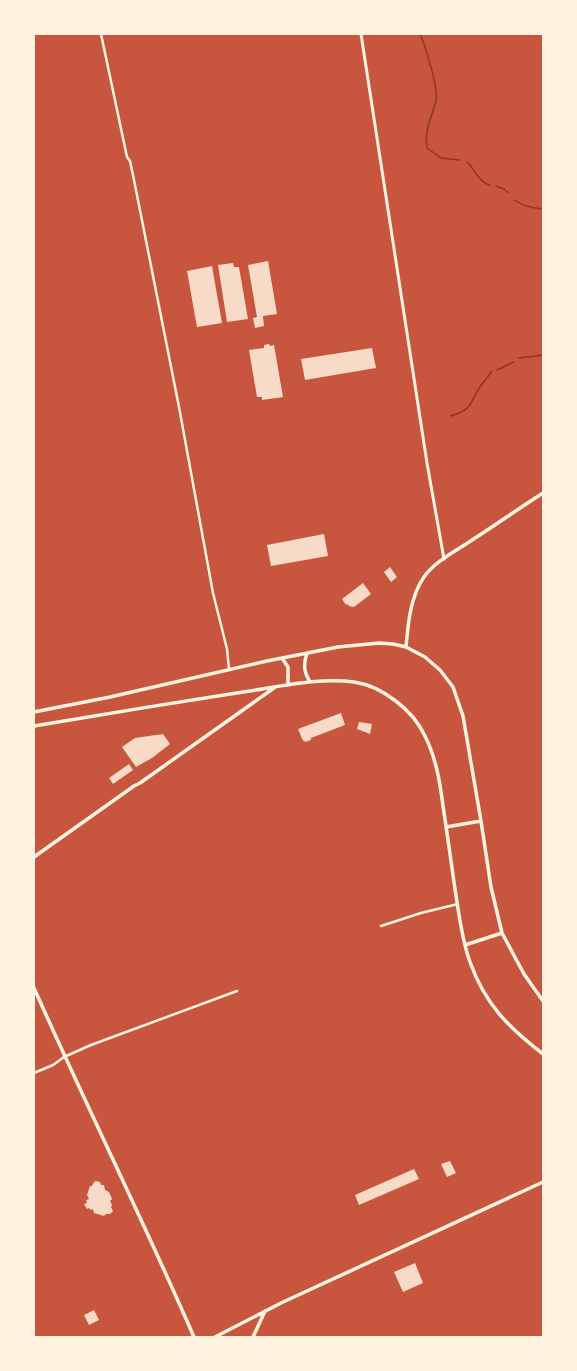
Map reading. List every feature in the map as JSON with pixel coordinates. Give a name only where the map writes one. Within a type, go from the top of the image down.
[{"type":"main road","points":[[406,648],[411,612],[420,583],[424,576],[444,559],[543,493]]},
{"type":"main road","points":[[34,712],[110,697],[229,669],[307,653],[361,644],[393,644],[406,648],[424,657],[440,670],[453,687],[463,716],[491,887],[502,933],[524,974],[543,1001]]},
{"type":"main road","points":[[307,653],[304,662],[305,674],[310,682]]},
{"type":"main road","points":[[282,658],[288,667],[288,685]]},
{"type":"main road","points":[[34,726],[310,682],[342,681],[364,684],[392,698],[409,712],[422,730],[434,757],[440,783],[458,904],[469,960],[489,1000],[500,1016],[515,1032],[543,1054]]},
{"type":"main road","points":[[34,857],[275,688]]},
{"type":"main road","points":[[446,826],[481,821]]},
{"type":"main road","points":[[465,945],[502,933]]},
{"type":"main road","points":[[34,988],[64,1057],[164,1269],[194,1337]]},
{"type":"main road","points":[[215,1337],[265,1311],[543,1182]]},
{"type":"main road","points":[[253,1337],[265,1311]]},
{"type":"street","points":[[101,34],[127,157],[130,161],[134,180],[179,407],[205,556],[226,649],[229,669]]},
{"type":"street","points":[[361,34],[427,463],[444,559]]},
{"type":"street","points":[[381,926],[421,913],[458,904]]},
{"type":"street","points":[[34,1073],[53,1065],[64,1057],[116,1035],[132,1031],[237,991]]},
{"type":"building","points":[[268,261],[277,314],[263,316],[264,326],[255,328],[253,318],[257,317],[248,265]]},
{"type":"building","points":[[233,263],[234,267],[239,267],[248,319],[227,322],[218,265]]},
{"type":"building","points":[[212,266],[222,323],[197,327],[187,271]]},
{"type":"building","points":[[269,344],[270,346],[274,345],[283,397],[262,400],[262,397],[257,397],[249,350],[264,348],[264,345]]},
{"type":"building","points":[[372,348],[376,368],[305,380],[301,359]]},
{"type":"building","points":[[324,534],[328,556],[271,566],[267,545]]},
{"type":"building","points":[[390,567],[397,577],[391,582],[384,572]]},
{"type":"building","points":[[363,583],[371,594],[354,607],[347,604],[346,605],[342,599]]},
{"type":"building","points":[[341,713],[345,725],[311,738],[311,740],[305,742],[304,740],[303,741],[298,729]]},
{"type":"building","points":[[359,722],[372,724],[370,734],[357,729]]},
{"type":"building","points":[[163,734],[170,744],[152,758],[136,767],[122,747],[135,738]]},
{"type":"building","points":[[129,764],[133,770],[113,784],[109,778]]},
{"type":"building","points":[[450,1161],[456,1173],[447,1177],[441,1164]]},
{"type":"building","points":[[414,1169],[419,1179],[359,1205],[355,1195]]},
{"type":"building","points":[[96,1181],[100,1182],[101,1185],[104,1185],[105,1190],[109,1192],[112,1199],[110,1201],[113,1211],[104,1216],[94,1213],[93,1209],[87,1209],[84,1204],[87,1203],[86,1200],[89,1199],[87,1195],[90,1186],[92,1186]]},
{"type":"building","points":[[415,1263],[423,1283],[403,1292],[394,1272]]},
{"type":"building","points":[[94,1310],[99,1320],[89,1325],[84,1315]]},
{"type":"waterway","points":[[420,34],[431,67],[436,95],[436,100],[427,129],[427,148],[441,158],[459,160]]},
{"type":"waterway","points":[[467,162],[480,179],[490,185]]},
{"type":"waterway","points":[[496,186],[504,189],[508,193]]},
{"type":"waterway","points":[[514,200],[521,204],[543,209]]},
{"type":"waterway","points":[[519,358],[543,355]]},
{"type":"waterway","points":[[497,370],[514,362]]},
{"type":"waterway","points":[[451,416],[468,408],[476,393],[492,371]]}]
